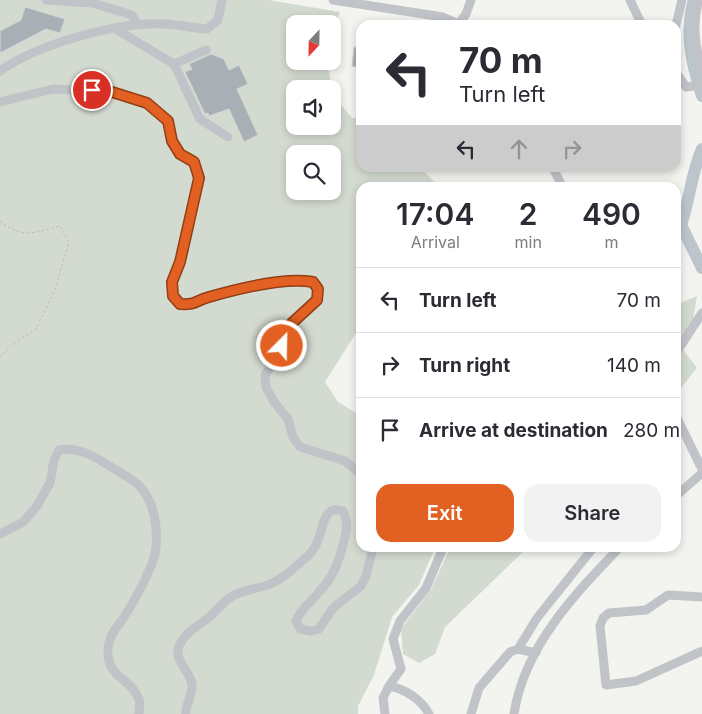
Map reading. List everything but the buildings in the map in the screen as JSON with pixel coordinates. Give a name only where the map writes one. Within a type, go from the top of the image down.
[{"type":"street","points":[[46,0],[92,3],[132,15],[138,25]]},
{"type":"street","points":[[0,71],[15,60],[54,44],[113,28],[164,24],[207,29],[218,20],[222,0]]},
{"type":"street","points":[[333,0],[443,17],[449,20]]},
{"type":"street","points":[[462,20],[471,0]]},
{"type":"street","points":[[630,0],[640,20]]},
{"type":"street","points":[[677,20],[682,0]]},
{"type":"street","points":[[699,0],[694,23],[696,51],[702,72]]},
{"type":"street","points":[[113,28],[174,64],[200,120],[228,136]]},
{"type":"street","points":[[174,64],[206,50]]},
{"type":"street","points":[[681,80],[686,87],[702,86]]},
{"type":"street","points":[[0,102],[53,89],[112,92],[147,103],[168,121],[172,141],[180,154],[194,162],[199,178],[180,262],[172,282],[173,296],[180,304],[192,305],[208,297],[263,285],[300,280],[313,282],[318,289],[317,300],[289,328],[282,346],[265,376],[266,387],[274,402],[288,419],[293,437],[300,447],[345,461],[356,470]]},
{"type":"street","points":[[681,345],[702,313]]},
{"type":"street","points":[[681,426],[702,469]]},
{"type":"street","points":[[0,534],[23,522],[37,506],[50,483],[54,460],[59,450],[70,448],[84,452],[138,484],[149,499],[155,515],[156,548],[152,562],[125,616],[108,639],[107,658],[113,671],[134,690],[140,700],[139,714]]},
{"type":"street","points":[[681,492],[702,473]]},
{"type":"street","points":[[186,714],[192,695],[192,682],[188,672],[179,660],[177,651],[180,642],[229,598],[244,590],[277,581],[311,554],[318,542],[330,510],[336,508],[343,511],[347,519],[346,535],[339,563],[330,579],[300,612],[296,621],[300,629],[310,631],[319,629],[333,608],[361,586],[373,552]]},
{"type":"street","points":[[386,714],[382,698],[401,669],[393,639],[400,621],[426,588],[441,552]]},
{"type":"street","points":[[518,649],[537,618],[590,552]]},
{"type":"street","points":[[514,714],[528,669],[545,635],[565,607],[615,552]]},
{"type":"street","points":[[702,597],[668,595],[646,610],[609,613],[603,618],[600,626],[606,684],[636,681],[702,651]]},
{"type":"street","points":[[470,714],[479,688],[510,652],[518,649],[536,653]]},
{"type":"street","points":[[389,686],[400,688],[423,704],[428,714]]},
{"type":"path","points":[[0,222],[15,232],[37,232],[60,226],[69,242],[55,290],[36,328],[13,344],[0,357]]},
{"type":"shaded area","points":[[0,0],[269,0],[340,12],[339,15],[286,15],[286,70],[329,70],[330,80],[286,80],[286,135],[341,135],[341,105],[352,118],[356,118],[356,172],[425,172],[434,182],[356,182],[356,333],[325,382],[338,402],[356,413],[356,552],[433,552],[419,585],[392,617],[374,675],[358,706],[358,714],[0,714]]},
{"type":"shaded area","points":[[697,296],[693,319],[681,338],[681,303]]},
{"type":"shaded area","points":[[681,347],[697,368],[681,388]]},
{"type":"shaded area","points":[[448,552],[523,552],[445,627],[435,654],[419,663],[403,654],[401,629],[431,589]]},
{"type":"waterway","points":[[694,0],[691,12],[690,36],[692,60],[702,96]]},
{"type":"waterway","points":[[702,149],[695,167],[681,225],[702,268]]},
{"type":"route","points":[[92,90],[112,92],[147,103],[168,121],[172,141],[180,154],[194,162],[199,178],[180,262],[172,282],[173,296],[180,304],[192,305],[208,297],[263,285],[300,280],[313,282],[318,289],[317,300],[292,323],[286,333],[282,346]]}]
